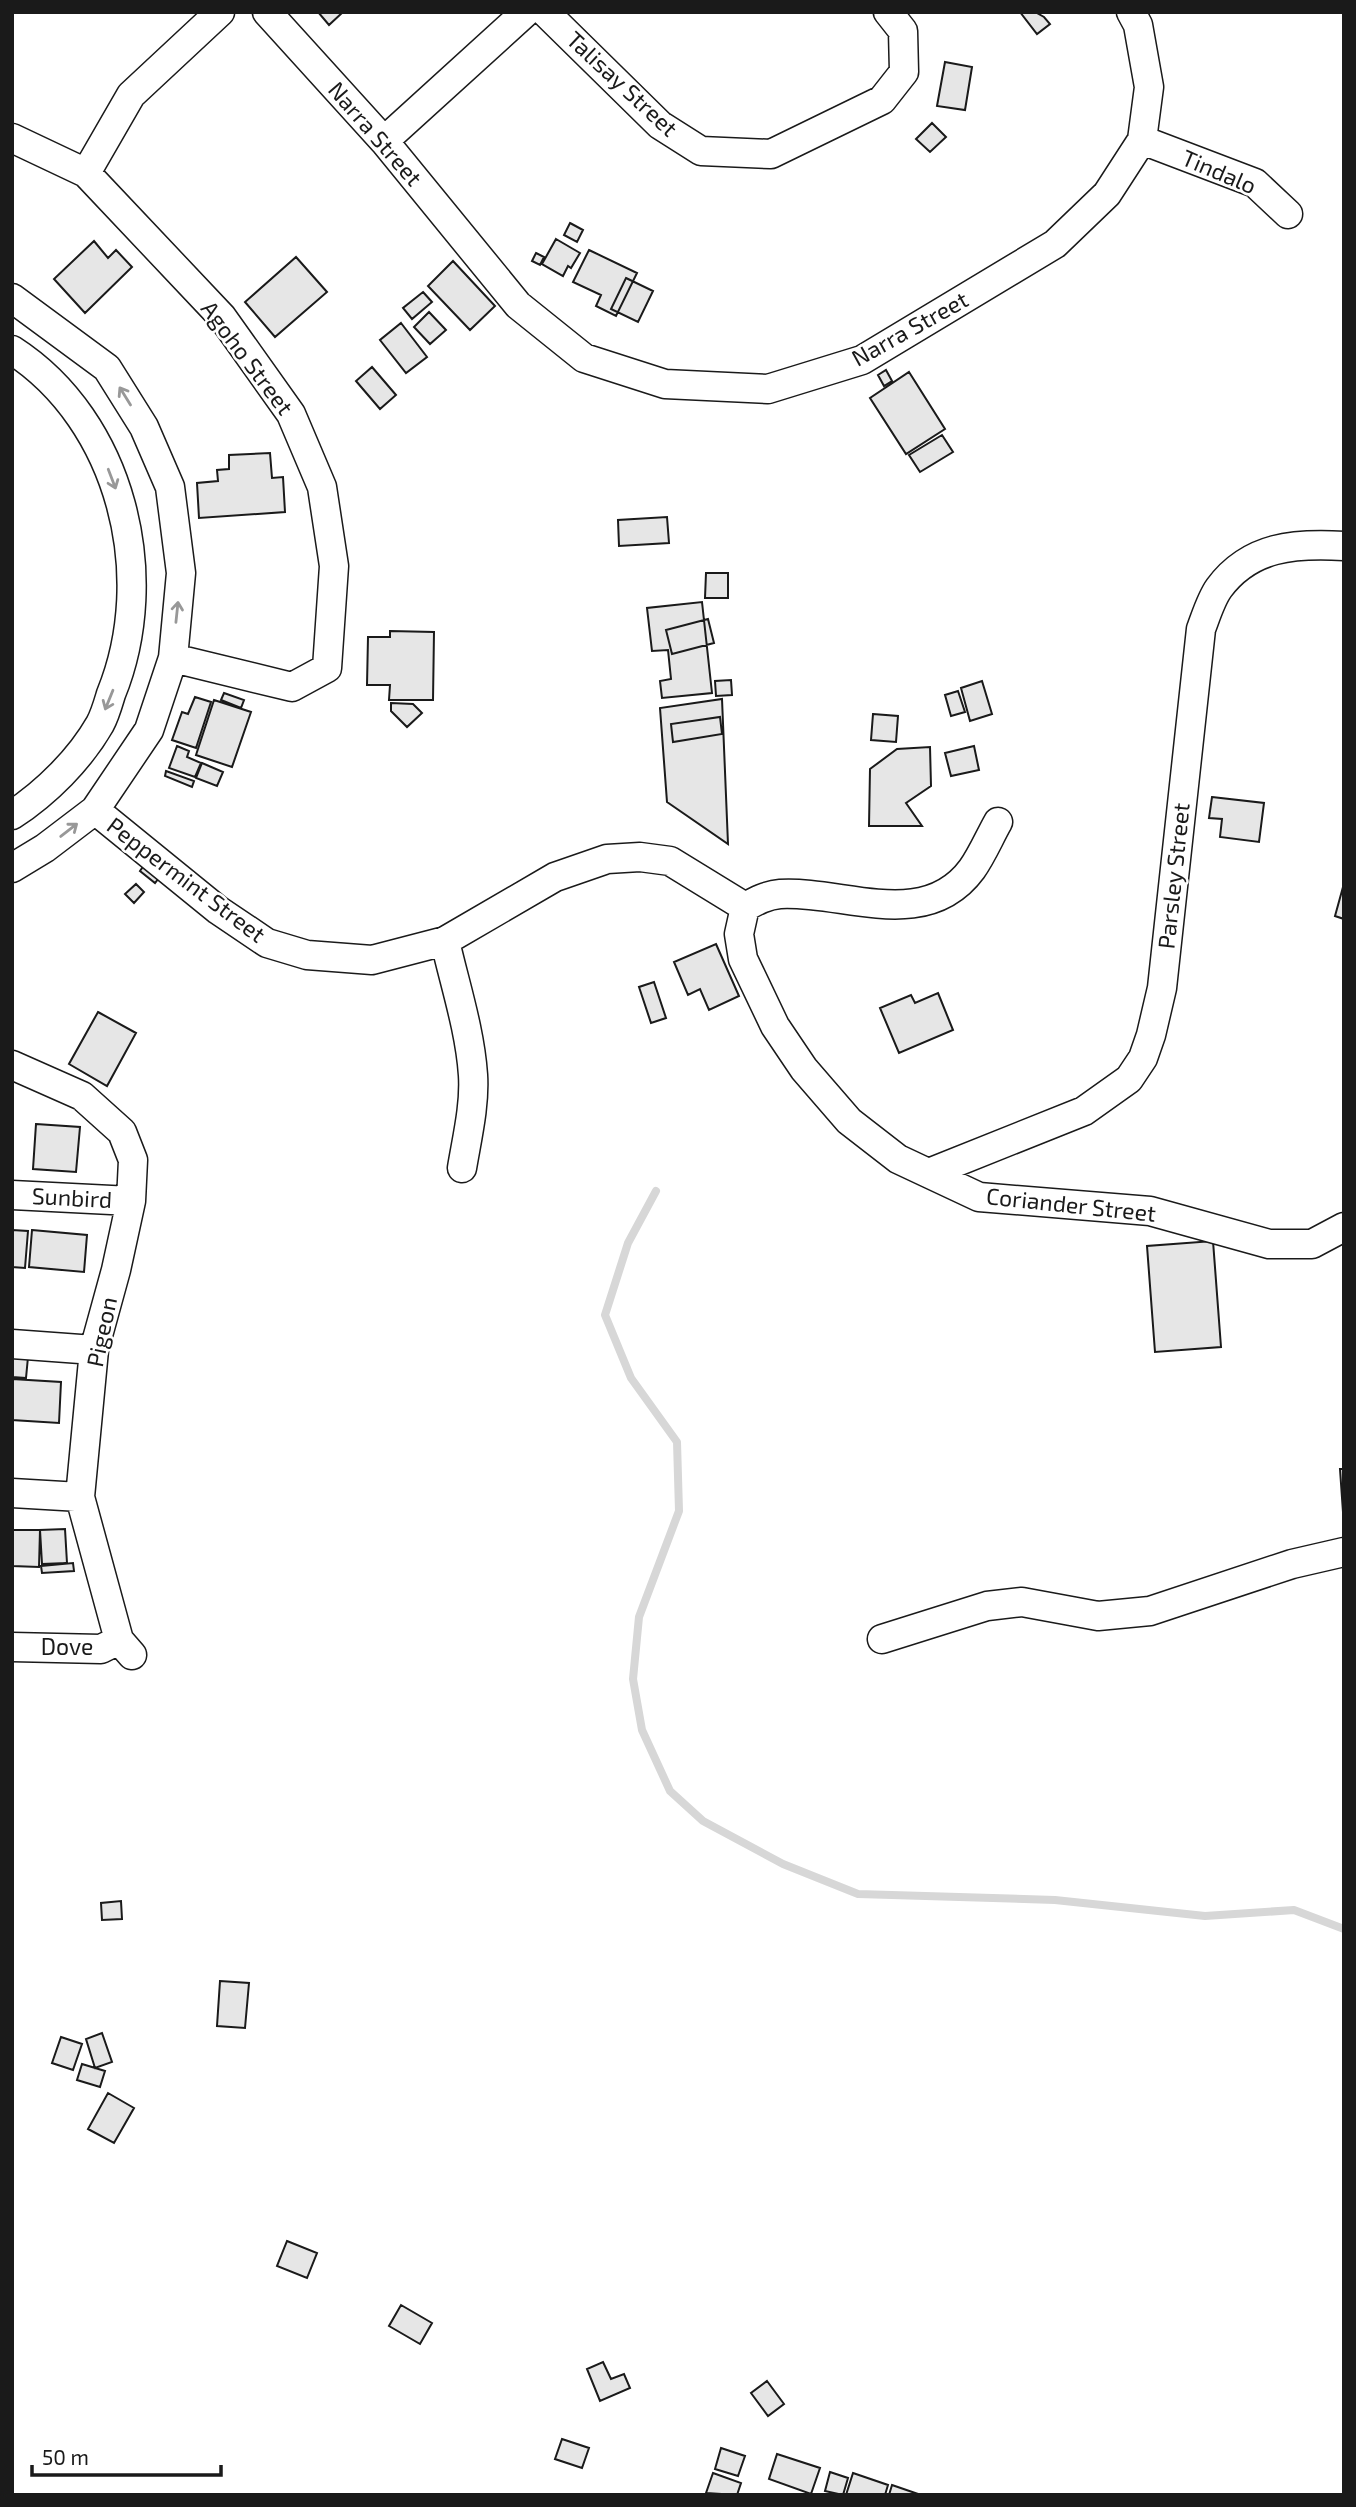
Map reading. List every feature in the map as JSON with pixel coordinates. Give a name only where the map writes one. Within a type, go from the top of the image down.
[{"type":"street","points":[[86,173],[131,95],[220,12]]},
{"type":"street","name":"Narra Street","points":[[267,12],[384,141],[518,305],[584,358],[665,384],[768,389],[862,360],[1055,244],[1107,194],[1142,140],[1149,87],[1138,25],[1131,12]]},
{"type":"street","points":[[384,141],[526,12]]},
{"type":"street","name":"Talisay Street","points":[[545,12],[660,125],[702,151],[771,154],[883,100],[904,72],[903,31],[888,12]]},
{"type":"street","name":"Agoho Street","points":[[12,138],[86,173],[222,317],[291,414],[322,487],[334,566],[327,668],[292,687],[173,658]]},
{"type":"street","name":"Tindalo","points":[[1142,140],[1255,183],[1289,214]]},
{"type":"street","points":[[12,298],[107,368],[144,427],[170,487],[181,573],[173,658],[149,730],[95,810],[45,848],[12,868]]},
{"type":"street","points":[[12,350],[26,359],[61,393],[87,426],[114,479],[129,534],[132,615],[119,675],[100,724],[66,767],[33,801],[12,815]]},
{"type":"street","name":"Parsley Street","points":[[929,1172],[1084,1111],[1129,1079],[1143,1058],[1152,1035],[1162,988],[1201,629],[1217,590],[1242,563],[1277,548],[1344,546]]},
{"type":"street","name":"Peppermint Street","points":[[95,810],[218,910],[267,943],[307,955],[372,960],[444,941],[555,877],[607,859],[640,857],[670,861],[745,907]]},
{"type":"street","points":[[745,907],[761,898],[778,894],[870,904],[911,904],[946,894],[971,870],[998,822]]},
{"type":"street","name":"Coriander Street","points":[[745,907],[739,934],[743,959],[775,1026],[804,1069],[849,1121],[898,1159],[979,1197],[1150,1210],[1269,1244],[1312,1244],[1344,1227]]},
{"type":"street","points":[[444,941],[464,1023],[473,1076],[462,1168]]},
{"type":"street","name":"Pigeon","points":[[12,1065],[82,1096],[122,1132],[133,1160],[131,1201],[94,1350],[80,1497],[126,1648]]},
{"type":"street","name":"Sunbird","points":[[12,1195],[131,1201]]},
{"type":"street","points":[[12,1345],[94,1350]]},
{"type":"street","points":[[12,1493],[80,1497]]},
{"type":"street","points":[[882,1639],[988,1606],[1011,1603],[1022,1602],[1098,1616],[1150,1611],[1292,1564],[1344,1552]]},
{"type":"street","name":"Dove","points":[[12,1647],[126,1648]]},
{"type":"building","points":[[318,12],[343,12],[329,25]]},
{"type":"building","points":[[1020,12],[1035,12],[1050,24],[1037,34]]},
{"type":"building","points":[[945,62],[972,67],[965,110],[937,106]]},
{"type":"building","points":[[932,123],[946,137],[930,152],[916,139]]},
{"type":"building","points":[[570,223],[583,230],[577,242],[564,235]]},
{"type":"building","points":[[556,239],[580,253],[563,276],[542,264]]},
{"type":"building","points":[[94,241],[108,258],[116,250],[132,267],[85,313],[54,279]]},
{"type":"building","points":[[589,250],[637,273],[616,316],[596,306],[601,295],[573,282]]},
{"type":"building","points":[[536,253],[544,257],[540,265],[532,261]]},
{"type":"building","points":[[296,257],[327,292],[275,337],[245,302]]},
{"type":"building","points":[[453,261],[495,306],[470,330],[428,286]]},
{"type":"building","points":[[626,278],[653,291],[638,322],[611,309]]},
{"type":"building","points":[[423,292],[432,302],[412,319],[403,308]]},
{"type":"building","points":[[429,312],[446,330],[430,344],[414,327]]},
{"type":"building","points":[[401,323],[427,357],[406,373],[380,340]]},
{"type":"building","points":[[372,367],[396,395],[380,409],[356,381]]},
{"type":"building","points":[[886,370],[892,381],[884,386],[878,375]]},
{"type":"building","points":[[909,372],[945,429],[906,454],[870,398]]},
{"type":"building","points":[[942,435],[953,452],[920,472],[909,455]]},
{"type":"building","points":[[270,453],[272,478],[283,477],[285,512],[199,518],[197,483],[218,481],[217,470],[229,469],[229,455]]},
{"type":"building","points":[[667,517],[669,543],[619,546],[618,520]]},
{"type":"building","points":[[706,573],[728,573],[728,598],[705,598]]},
{"type":"building","points":[[702,602],[712,693],[662,698],[660,681],[671,679],[668,650],[652,651],[647,608]]},
{"type":"building","points":[[708,619],[714,643],[672,654],[666,630]]},
{"type":"building","points":[[390,631],[434,632],[433,700],[389,700],[390,685],[367,685],[368,637],[390,637]]},
{"type":"building","points":[[731,680],[732,695],[716,696],[715,681]]},
{"type":"building","points":[[982,681],[992,714],[970,721],[961,688]]},
{"type":"building","points":[[958,691],[965,712],[951,716],[945,695]]},
{"type":"building","points":[[224,693],[244,700],[241,708],[221,700]]},
{"type":"building","points":[[195,697],[211,702],[196,748],[172,740],[182,712],[188,714]]},
{"type":"building","points":[[722,699],[728,844],[667,802],[660,708]]},
{"type":"building","points":[[214,700],[251,712],[232,767],[196,755]]},
{"type":"building","points":[[391,703],[413,704],[422,713],[407,727],[391,711]]},
{"type":"building","points":[[873,714],[898,716],[896,742],[871,740]]},
{"type":"building","points":[[720,717],[722,734],[673,742],[671,724]]},
{"type":"building","points":[[177,746],[189,751],[187,757],[201,763],[195,777],[169,768]]},
{"type":"building","points":[[974,746],[979,770],[951,776],[945,753]]},
{"type":"building","points":[[930,747],[931,786],[906,803],[922,826],[869,826],[870,769],[897,749]]},
{"type":"building","points":[[202,763],[223,772],[217,786],[196,778]]},
{"type":"building","points":[[166,771],[194,781],[192,787],[165,776]]},
{"type":"building","points":[[1212,797],[1264,803],[1259,842],[1220,837],[1222,819],[1209,818]]},
{"type":"building","points":[[149,858],[165,870],[155,883],[140,871]]},
{"type":"building","points":[[136,884],[144,892],[134,903],[125,894]]},
{"type":"building","points":[[1344,887],[1344,919],[1335,916]]},
{"type":"building","points":[[716,944],[739,996],[709,1010],[700,989],[688,995],[674,962]]},
{"type":"building","points":[[654,982],[666,1018],[651,1023],[639,987]]},
{"type":"building","points":[[938,993],[953,1030],[899,1053],[880,1008],[911,995],[915,1003]]},
{"type":"building","points":[[98,1012],[136,1033],[107,1086],[69,1064]]},
{"type":"building","points":[[36,1124],[80,1127],[76,1172],[33,1169]]},
{"type":"building","points":[[12,1230],[28,1231],[25,1268],[12,1267]]},
{"type":"building","points":[[32,1230],[87,1235],[84,1272],[29,1267]]},
{"type":"building","points":[[1213,1241],[1221,1347],[1155,1352],[1147,1246]]},
{"type":"building","points":[[12,1356],[28,1357],[26,1378],[12,1377]]},
{"type":"building","points":[[12,1379],[61,1382],[59,1423],[12,1420]]},
{"type":"building","points":[[1340,1469],[1344,1469],[1343,1512]]},
{"type":"building","points":[[65,1529],[67,1563],[42,1564],[40,1530]]},
{"type":"building","points":[[12,1530],[40,1530],[39,1567],[12,1566]]},
{"type":"building","points":[[73,1563],[74,1571],[42,1573],[41,1566]]},
{"type":"building","points":[[121,1901],[122,1919],[102,1920],[101,1903]]},
{"type":"building","points":[[220,1981],[249,1983],[245,2028],[217,2026]]},
{"type":"building","points":[[102,2033],[112,2062],[95,2068],[86,2039]]},
{"type":"building","points":[[61,2037],[82,2044],[73,2070],[52,2063]]},
{"type":"building","points":[[82,2064],[105,2071],[100,2087],[77,2080]]},
{"type":"building","points":[[108,2093],[134,2108],[114,2143],[88,2129]]},
{"type":"building","points":[[287,2241],[317,2253],[307,2278],[277,2266]]},
{"type":"building","points":[[401,2305],[432,2323],[420,2344],[389,2326]]},
{"type":"building","points":[[603,2362],[611,2379],[624,2374],[630,2388],[600,2401],[587,2369]]},
{"type":"building","points":[[767,2381],[784,2404],[768,2416],[751,2393]]},
{"type":"building","points":[[562,2439],[589,2448],[582,2468],[555,2459]]},
{"type":"building","points":[[721,2448],[745,2456],[738,2476],[715,2469]]},
{"type":"building","points":[[777,2454],[820,2468],[811,2494],[769,2479]]},
{"type":"building","points":[[830,2472],[848,2478],[843,2495],[825,2491]]},
{"type":"building","points":[[713,2473],[741,2483],[737,2495],[706,2493]]},
{"type":"building","points":[[853,2473],[888,2485],[885,2495],[846,2495]]},
{"type":"building","points":[[892,2485],[921,2495],[889,2495]]},
{"type":"waterway","points":[[656,1191],[628,1243],[605,1315],[631,1378],[677,1442],[679,1511],[639,1617],[633,1679],[642,1730],[670,1791],[703,1821],[783,1864],[858,1894],[1055,1900],[1205,1916],[1294,1910],[1344,1929]]}]
